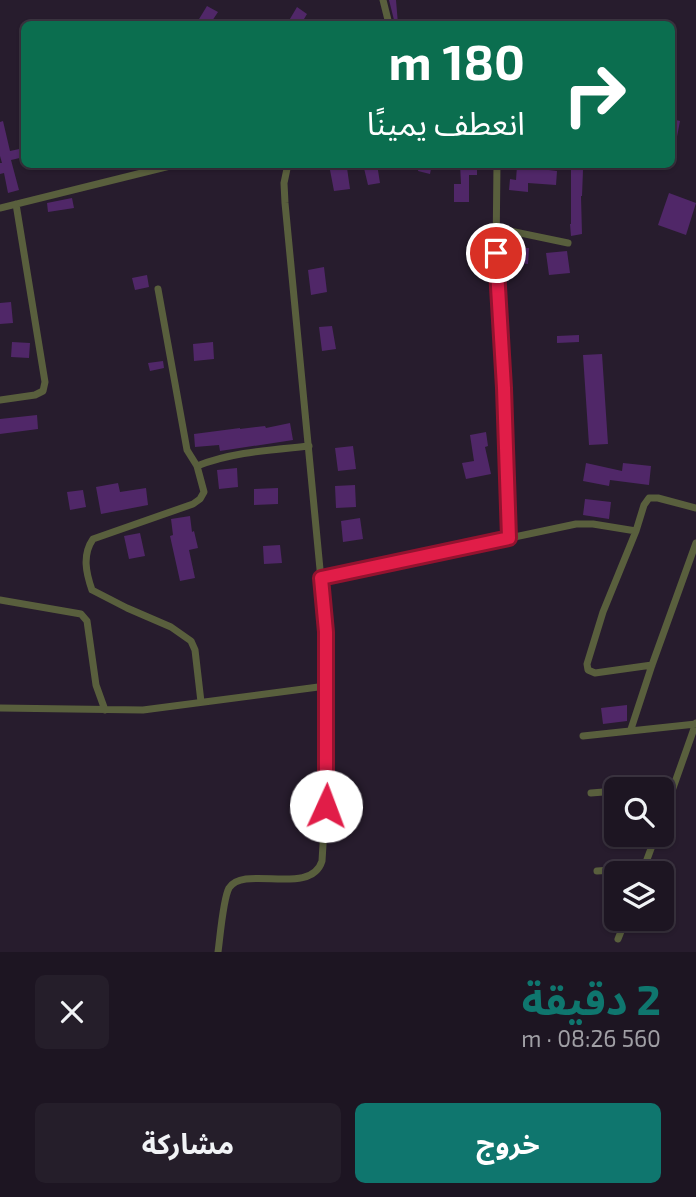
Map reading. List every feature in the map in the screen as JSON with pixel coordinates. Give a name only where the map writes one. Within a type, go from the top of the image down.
[{"type":"street","points":[[383,0],[388,21]]},
{"type":"street","points":[[0,208],[162,168]]},
{"type":"street","points":[[218,952],[229,889],[234,883],[243,879],[303,877],[320,868],[322,860],[327,779],[326,632],[285,203],[284,183],[287,168]]},
{"type":"street","points":[[497,168],[496,253],[509,538]]},
{"type":"street","points":[[0,400],[35,395],[43,391],[45,382],[16,204]]},
{"type":"street","points":[[496,228],[568,243]]},
{"type":"street","points":[[158,289],[187,450],[197,466],[204,492],[200,499],[93,539],[86,556],[88,577],[92,590],[172,627],[191,641],[195,650],[201,702]]},
{"type":"street","points":[[197,466],[228,456],[309,446]]},
{"type":"street","points":[[652,666],[595,673],[588,670],[587,664],[603,612],[644,505],[649,498],[658,498],[696,508]]},
{"type":"street","points":[[321,578],[576,524],[636,531]]},
{"type":"street","points":[[631,729],[696,543]]},
{"type":"street","points":[[0,600],[81,614],[88,621],[96,685],[105,710]]},
{"type":"street","points":[[0,708],[143,710],[326,686]]},
{"type":"street","points":[[583,736],[696,724],[674,783]]},
{"type":"street","points":[[591,793],[604,792]]},
{"type":"street","points":[[597,872],[604,872]]},
{"type":"street","points":[[618,939],[621,931]]},
{"type":"building","points":[[389,0],[396,0],[398,21],[394,21]]},
{"type":"building","points":[[207,6],[218,12],[212,21],[198,21]]},
{"type":"building","points":[[297,7],[307,14],[303,21],[289,21]]},
{"type":"building","points":[[675,120],[680,121],[675,147]]},
{"type":"building","points":[[3,121],[10,151],[21,149],[21,158],[11,160],[19,190],[8,193],[4,173],[0,174],[0,122]]},
{"type":"building","points":[[347,168],[350,189],[334,191],[330,170]]},
{"type":"building","points":[[364,168],[378,168],[380,183],[368,185]]},
{"type":"building","points":[[418,168],[431,168],[430,174],[418,171]]},
{"type":"building","points":[[460,168],[477,168],[477,175],[469,175],[469,202],[454,202],[454,184],[461,184]]},
{"type":"building","points":[[517,168],[557,171],[556,185],[528,183],[528,192],[509,190],[510,179],[516,180]]},
{"type":"building","points":[[571,168],[575,168],[583,170],[582,234],[571,236]]},
{"type":"building","points":[[669,193],[696,203],[686,235],[658,225]]},
{"type":"building","points":[[72,198],[74,208],[48,212],[47,203]]},
{"type":"building","points":[[513,248],[529,248],[528,264],[513,263]]},
{"type":"building","points":[[567,251],[570,273],[549,275],[546,253]]},
{"type":"building","points":[[324,267],[327,292],[311,295],[308,270]]},
{"type":"building","points":[[147,275],[149,287],[135,290],[132,278]]},
{"type":"building","points":[[11,302],[13,323],[0,324],[0,303]]},
{"type":"building","points":[[332,326],[336,349],[322,351],[319,327]]},
{"type":"building","points":[[579,335],[579,342],[557,343],[557,336]]},
{"type":"building","points":[[12,342],[30,343],[29,358],[11,357]]},
{"type":"building","points":[[213,342],[214,359],[194,361],[193,344]]},
{"type":"building","points":[[602,354],[608,444],[589,445],[583,355]]},
{"type":"building","points":[[163,361],[164,368],[150,371],[148,363]]},
{"type":"building","points":[[37,415],[38,429],[0,434],[0,419]]},
{"type":"building","points":[[290,423],[293,440],[220,451],[219,445],[195,447],[194,434],[240,428],[266,428]]},
{"type":"building","points":[[486,432],[488,446],[485,447],[491,474],[466,479],[462,463],[474,461],[470,435]]},
{"type":"building","points":[[353,446],[356,469],[338,471],[335,448]]},
{"type":"building","points":[[586,463],[622,471],[623,463],[651,466],[649,485],[610,480],[609,486],[583,481]]},
{"type":"building","points":[[237,468],[238,487],[219,489],[217,470]]},
{"type":"building","points":[[118,483],[120,492],[146,488],[148,505],[101,514],[96,487]]},
{"type":"building","points":[[355,485],[356,507],[336,508],[335,486]]},
{"type":"building","points":[[278,488],[278,504],[254,505],[254,489]]},
{"type":"building","points":[[83,490],[86,507],[70,510],[67,492]]},
{"type":"building","points":[[585,499],[611,502],[609,519],[583,515]]},
{"type":"building","points":[[190,516],[198,548],[189,550],[195,578],[180,581],[170,536],[173,535],[171,519]]},
{"type":"building","points":[[360,518],[363,539],[343,542],[341,521]]},
{"type":"building","points":[[140,533],[145,556],[129,559],[124,536]]},
{"type":"building","points":[[280,545],[282,563],[264,564],[263,546]]},
{"type":"building","points":[[627,705],[627,721],[603,724],[601,708]]},
{"type":"route","points":[[326,806],[326,632],[321,578],[509,538],[508,469],[496,253]]}]
